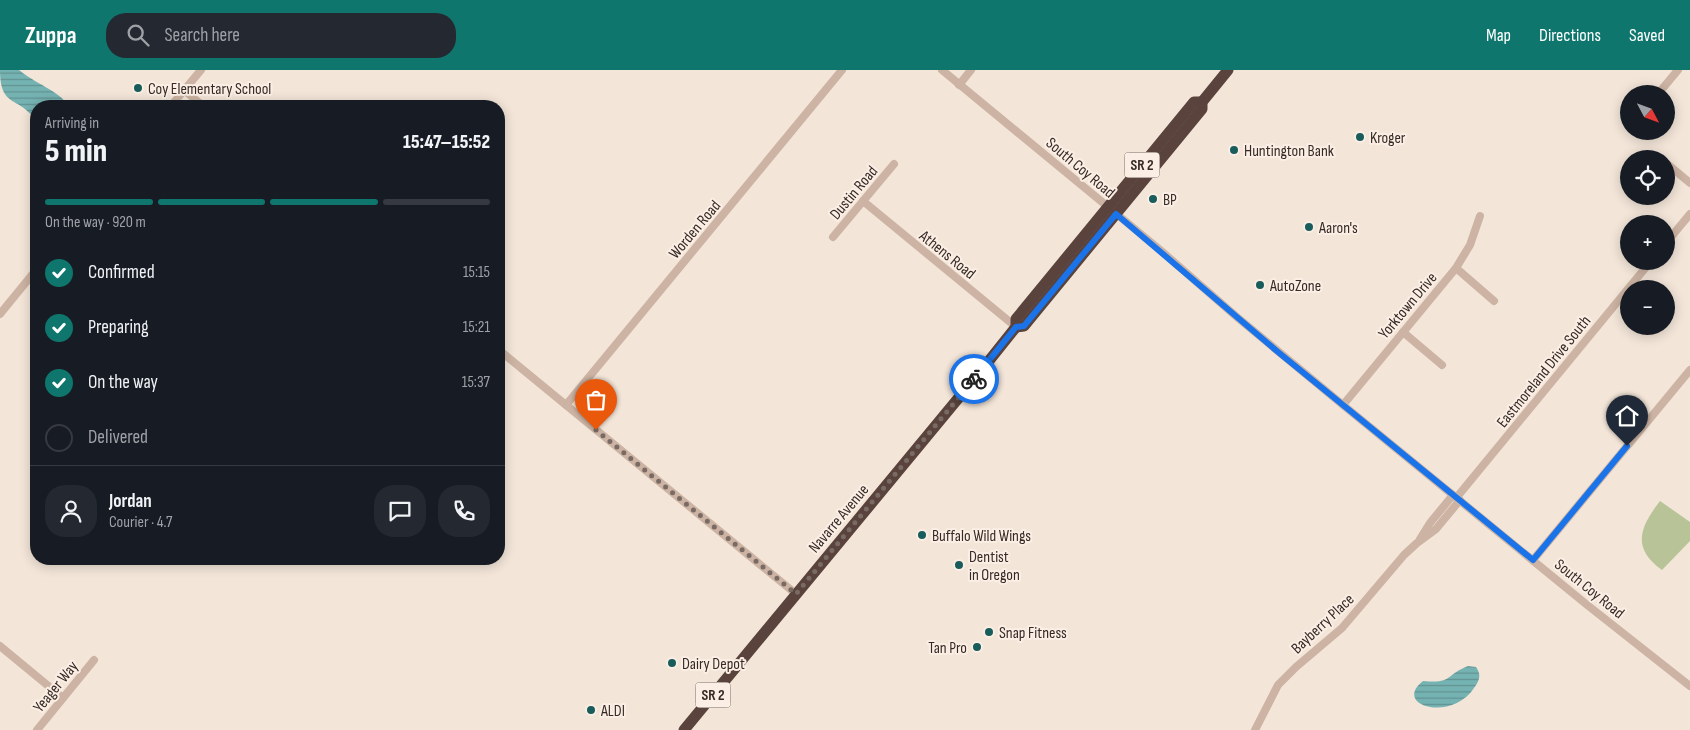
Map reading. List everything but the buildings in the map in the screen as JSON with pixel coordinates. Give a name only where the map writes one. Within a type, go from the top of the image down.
[{"type":"highway","name":"Navarre Avenue","points":[[684,730],[1016,327],[1016,319],[1040,289],[1202,109],[1202,102],[1228,70]]},
{"type":"highway","name":"Navarre Avenue","points":[[1016,327],[1024,326],[1031,318],[1112,210]]},
{"type":"highway","points":[[1031,318],[1028,316],[1028,312],[1036,301],[1040,289]]},
{"type":"street","points":[[176,100],[201,70]]},
{"type":"street","name":"Worden Road","points":[[566,405],[842,70]]},
{"type":"street","name":"South Coy Road","points":[[942,70],[1112,210],[1343,405],[1690,686]]},
{"type":"street","points":[[960,84],[972,70]]},
{"type":"street","points":[[1666,85],[1678,70]]},
{"type":"street","points":[[184,90],[196,100]]},
{"type":"street","name":"Dustin Road","points":[[834,237],[894,164]]},
{"type":"street","points":[[1675,170],[1690,183]]},
{"type":"street","name":"Athens Road","points":[[863,201],[1016,327]]},
{"type":"street","points":[[1675,232],[1690,214]]},
{"type":"street","name":"Yorktown Drive","points":[[1343,405],[1456,268],[1470,245],[1480,216]]},
{"type":"street","points":[[1456,268],[1494,300]]},
{"type":"street","name":"Eastmoreland Drive South","points":[[1457,497],[1644,270]]},
{"type":"street","points":[[0,314],[30,277]]},
{"type":"street","points":[[1403,332],[1442,364]]},
{"type":"street","points":[[505,355],[796,594]]},
{"type":"street","points":[[1533,560],[1690,370]]},
{"type":"street","name":"Bayberry Place","points":[[1255,730],[1278,685],[1342,628],[1417,542],[1436,529],[1457,497]]},
{"type":"street","points":[[0,646],[63,698]]},
{"type":"street","name":"Yeager Way","points":[[37,730],[94,660]]},
{"type":"green space","points":[[1660,501],[1690,522],[1690,541],[1662,570],[1652,562],[1642,545],[1644,528]]},
{"type":"water","points":[[0,70],[19,70],[64,100],[30,100],[30,113],[7,96],[3,91]]},
{"type":"water","points":[[1468,666],[1476,667],[1479,678],[1474,688],[1464,699],[1452,705],[1428,707],[1419,703],[1415,697],[1415,690],[1423,681],[1444,680]]},
{"type":"way so far","points":[[596,430],[796,594],[974,379]]},
{"type":"place","name":"Coy Elementary School","points":[[138,88]]},
{"type":"place","name":"Kroger","points":[[1360,137]]},
{"type":"place","name":"Huntington Bank","points":[[1234,150]]},
{"type":"place","name":"BP","points":[[1153,199]]},
{"type":"place","name":"Aaron's","points":[[1309,227]]},
{"type":"place","name":"AutoZone","points":[[1260,285]]},
{"type":"place","name":"Buffalo Wild Wings","points":[[922,535]]},
{"type":"place","name":"Dentist in Oregon","points":[[959,565]]},
{"type":"place","name":"Snap Fitness","points":[[989,632]]},
{"type":"place","name":"Tan Pro","points":[[977,647]]},
{"type":"place","name":"Dairy Depot","points":[[672,663]]},
{"type":"place","name":"ALDI","points":[[591,710]]},
{"type":"route","points":[[974,379],[1016,327],[1024,326],[1116,214],[1278,352],[1533,560],[1627,446]]}]
